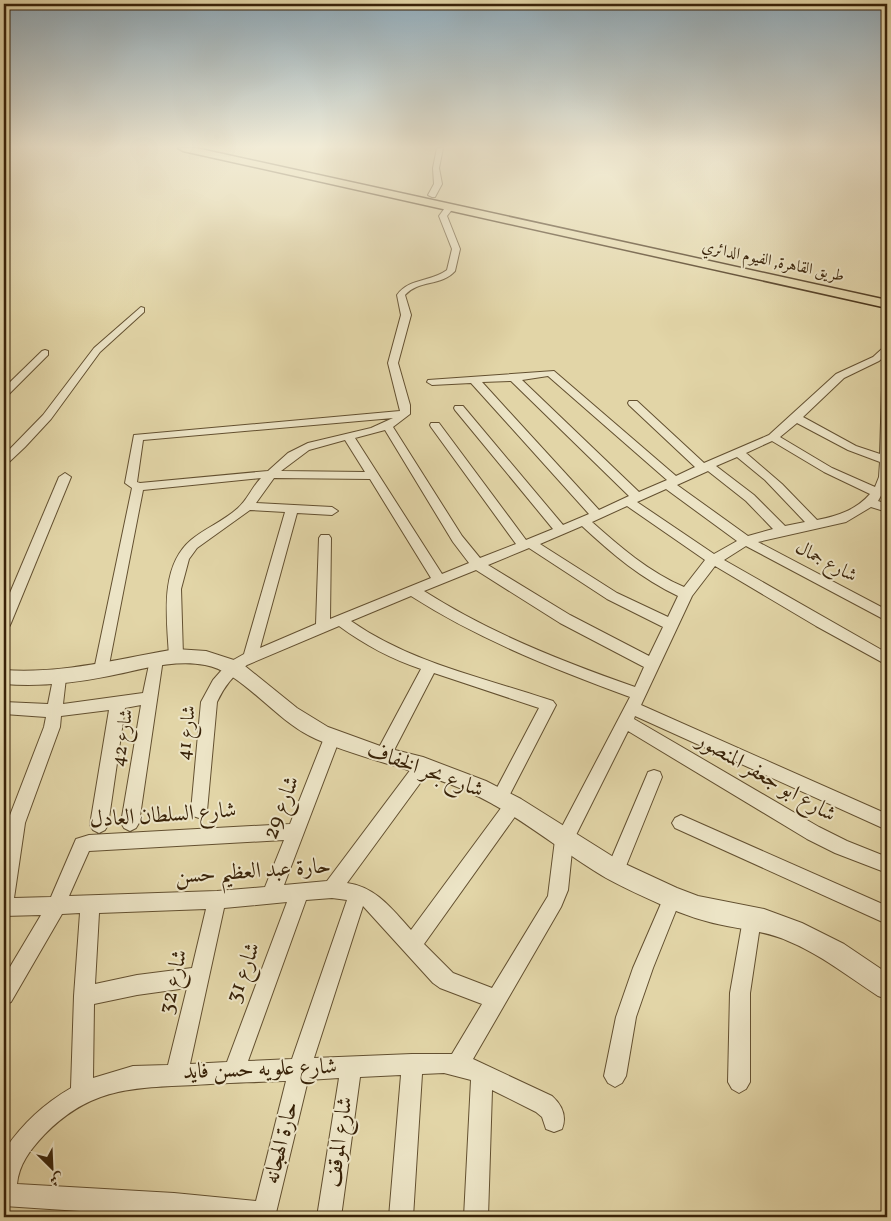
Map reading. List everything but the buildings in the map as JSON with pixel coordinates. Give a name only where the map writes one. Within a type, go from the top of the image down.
[{"type":"highway","name":"طريق القاهرة, الفيوم الدائري","points":[[441,205],[538,222],[887,294]]},
{"type":"highway","name":"طريق القاهرة, الفيوم الدائري","points":[[471,205],[887,304]]},
{"type":"street","points":[[374,476],[273,474],[138,487],[132,482],[138,437],[405,414],[405,405],[393,363],[406,315],[400,295],[408,287],[443,277],[451,271],[456,249],[443,216],[450,207]]},
{"type":"street","points":[[4,460],[47,417],[97,350],[141,310]]},
{"type":"street","points":[[241,662],[598,516],[738,454],[773,437],[840,376],[876,359],[887,349]]},
{"type":"street","points":[[4,392],[45,353]]},
{"type":"street","name":"شارع جمال","points":[[432,382],[550,373],[712,518],[746,541],[887,616]]},
{"type":"street","points":[[513,377],[634,500],[669,532],[712,561],[887,660]]},
{"type":"street","points":[[473,379],[598,516]]},
{"type":"street","points":[[457,1065],[555,901],[559,890],[564,840],[632,708],[670,624],[686,594],[712,561],[746,541],[782,531],[842,519],[856,512],[874,497],[886,477],[887,390]]},
{"type":"street","points":[[632,403],[707,468],[750,498],[782,531]]},
{"type":"street","points":[[459,408],[561,531]]},
{"type":"street","name":"شارع 42","points":[[130,823],[150,698],[166,658],[174,590],[178,568],[183,558],[205,534],[223,526],[247,506],[264,481],[288,458],[301,450],[387,425],[405,414]]},
{"type":"street","points":[[796,418],[852,448],[885,460]]},
{"type":"street","points":[[387,425],[458,539],[478,565],[565,619],[652,664]]},
{"type":"street","points":[[435,425],[527,545],[612,596],[670,624]]},
{"type":"street","points":[[348,436],[439,580]]},
{"type":"street","points":[[773,437],[874,497],[887,508]]},
{"type":"street","points":[[738,454],[760,468],[779,485],[814,524]]},
{"type":"street","points":[[4,623],[65,477]]},
{"type":"street","points":[[101,670],[138,487]]},
{"type":"street","points":[[247,506],[332,511]]},
{"type":"street","points":[[241,662],[292,509]]},
{"type":"street","points":[[584,521],[614,548],[650,575],[667,586],[686,594]]},
{"type":"street","points":[[323,627],[325,538]]},
{"type":"street","points":[[413,591],[443,612],[535,656],[632,708],[887,822]]},
{"type":"street","points":[[340,620],[367,638],[402,656],[548,705],[506,802],[411,945]]},
{"type":"street","name":"شارع بحر الخفاف","points":[[4,677],[39,680],[60,678],[166,658],[206,658],[241,662],[290,714],[310,727],[332,738],[423,766],[460,780],[506,802],[615,871],[672,898],[698,907],[779,925],[814,941],[887,987]]},
{"type":"street","name":"شارع 41","points":[[199,811],[209,702],[218,684],[241,662]]},
{"type":"street","points":[[383,755],[430,666]]},
{"type":"street","points":[[4,907],[10,823],[47,742],[60,678]]},
{"type":"street","points":[[4,708],[54,712],[150,698]]},
{"type":"street","points":[[99,825],[118,702]]},
{"type":"street","name":"شارع ابو جعفر المنصور","points":[[632,708],[813,833],[887,866]]},
{"type":"street","name":"شارع 29","points":[[272,893],[332,738]]},
{"type":"street","points":[[332,888],[423,766]]},
{"type":"street","points":[[615,871],[654,777]]},
{"type":"street","points":[[681,823],[887,915]]},
{"type":"street","name":"شارع السلطان العادل","points":[[6,988],[56,906],[79,848],[85,843],[297,831]]},
{"type":"street","name":"حارة عبد العظيم حسن","points":[[4,907],[217,900],[332,888],[358,893],[374,903],[432,970],[448,981],[496,999]]},
{"type":"street","name":"شارع 31","points":[[234,1071],[300,891]]},
{"type":"street","name":"حارة الهجانه","points":[[264,1215],[300,1068],[358,893]]},
{"type":"street","points":[[616,1076],[626,1017],[643,968],[672,898]]},
{"type":"street","name":"شارع 32","points":[[177,1074],[217,900]]},
{"type":"street","points":[[82,1094],[84,996],[90,904]]},
{"type":"street","points":[[739,1082],[740,993],[752,919]]},
{"type":"street","points":[[84,996],[137,985],[199,977]]},
{"type":"street","name":"شارع علويه حسن فايد","points":[[4,1194],[9,1166],[23,1142],[49,1116],[82,1094],[106,1084],[133,1077],[444,1063],[457,1065],[482,1074],[544,1104],[552,1111],[554,1121]]},
{"type":"street","points":[[401,1217],[412,1064]]},
{"type":"street","name":"شارع الموقف","points":[[329,1217],[351,1067]]},
{"type":"street","points":[[476,1217],[482,1074]]},
{"type":"street","points":[[4,1194],[122,1209],[264,1215]]}]
